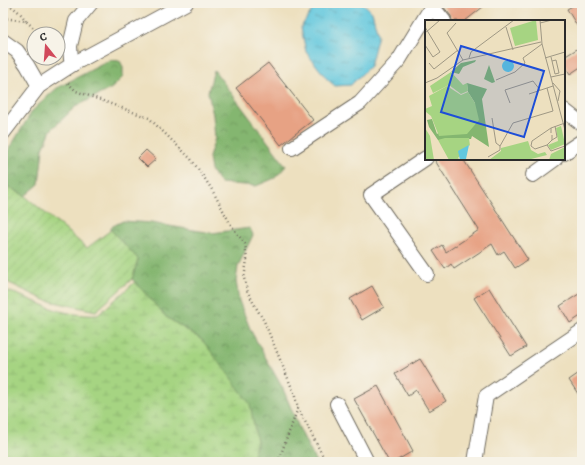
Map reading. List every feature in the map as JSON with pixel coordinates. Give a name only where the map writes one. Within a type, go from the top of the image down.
[{"type":"street","points":[[73,64],[70,46],[76,21],[91,3]]},
{"type":"street","points":[[3,133],[39,86],[73,64],[186,3]]},
{"type":"street","points":[[292,148],[360,103],[399,60],[433,4],[443,20]]},
{"type":"street","points":[[3,41],[17,51],[39,86]]},
{"type":"street","points":[[565,111],[582,124]]},
{"type":"street","points":[[565,152],[582,141]]},
{"type":"street","points":[[425,159],[371,195],[428,274]]},
{"type":"street","points":[[533,174],[554,160]]},
{"type":"street","points":[[475,462],[486,396],[582,331]]},
{"type":"street","points":[[337,404],[367,462]]},
{"type":"path","points":[[4,3],[20,13],[31,26]]},
{"type":"path","points":[[3,18],[26,21]]},
{"type":"path","points":[[58,74],[76,91],[149,118],[191,159],[211,188],[231,225],[245,244],[247,260],[244,278],[247,290],[264,321],[294,393],[298,408],[326,462]]},
{"type":"path","points":[[278,462],[298,408]]},
{"type":"green space","points":[[110,60],[120,61],[123,67],[123,77],[112,88],[75,107],[51,130],[43,149],[39,184],[25,196],[11,188],[3,188],[3,159],[33,110],[57,88]]},
{"type":"green space","points":[[214,70],[286,166],[275,178],[256,186],[220,183],[211,171],[209,157],[215,138],[213,115],[208,92]]},
{"type":"green space","points":[[3,188],[11,188],[25,196],[87,248],[111,230],[138,259],[132,279],[96,311],[45,300],[3,280]]},
{"type":"green space","points":[[123,221],[151,223],[212,233],[250,228],[253,235],[238,266],[236,281],[239,301],[251,331],[283,389],[300,430],[316,462],[251,462],[257,442],[202,340],[166,317],[132,279],[138,259],[111,230],[111,227]]},
{"type":"green space","points":[[135,282],[166,317],[202,340],[250,404],[257,442],[251,462],[3,462],[3,290],[60,311],[73,314],[98,315]]},
{"type":"water","points":[[317,3],[363,3],[372,12],[378,35],[370,66],[351,85],[335,86],[327,79],[306,52],[301,27]]},
{"type":"building","points":[[442,3],[488,3],[466,20],[452,20],[451,16]]},
{"type":"building","points":[[578,3],[582,3],[582,34],[567,9]]},
{"type":"building","points":[[582,46],[582,66],[570,74],[565,66],[565,56]]},
{"type":"building","points":[[268,63],[313,120],[281,145],[236,88]]},
{"type":"building","points":[[146,150],[156,159],[147,167],[138,158]]},
{"type":"building","points":[[435,160],[464,160],[528,260],[515,268],[504,251],[498,255],[492,244],[454,269],[451,264],[445,269],[433,251],[442,245],[446,252],[479,230]]},
{"type":"building","points":[[372,286],[384,307],[362,320],[350,299]]},
{"type":"building","points":[[489,288],[526,347],[511,356],[474,298]]},
{"type":"building","points":[[582,292],[582,315],[570,323],[560,306]]},
{"type":"building","points":[[420,359],[446,401],[429,411],[416,390],[408,396],[395,374]]},
{"type":"building","points":[[582,371],[582,400],[569,380]]},
{"type":"building","points":[[378,386],[413,451],[394,462],[389,462],[354,399]]}]
